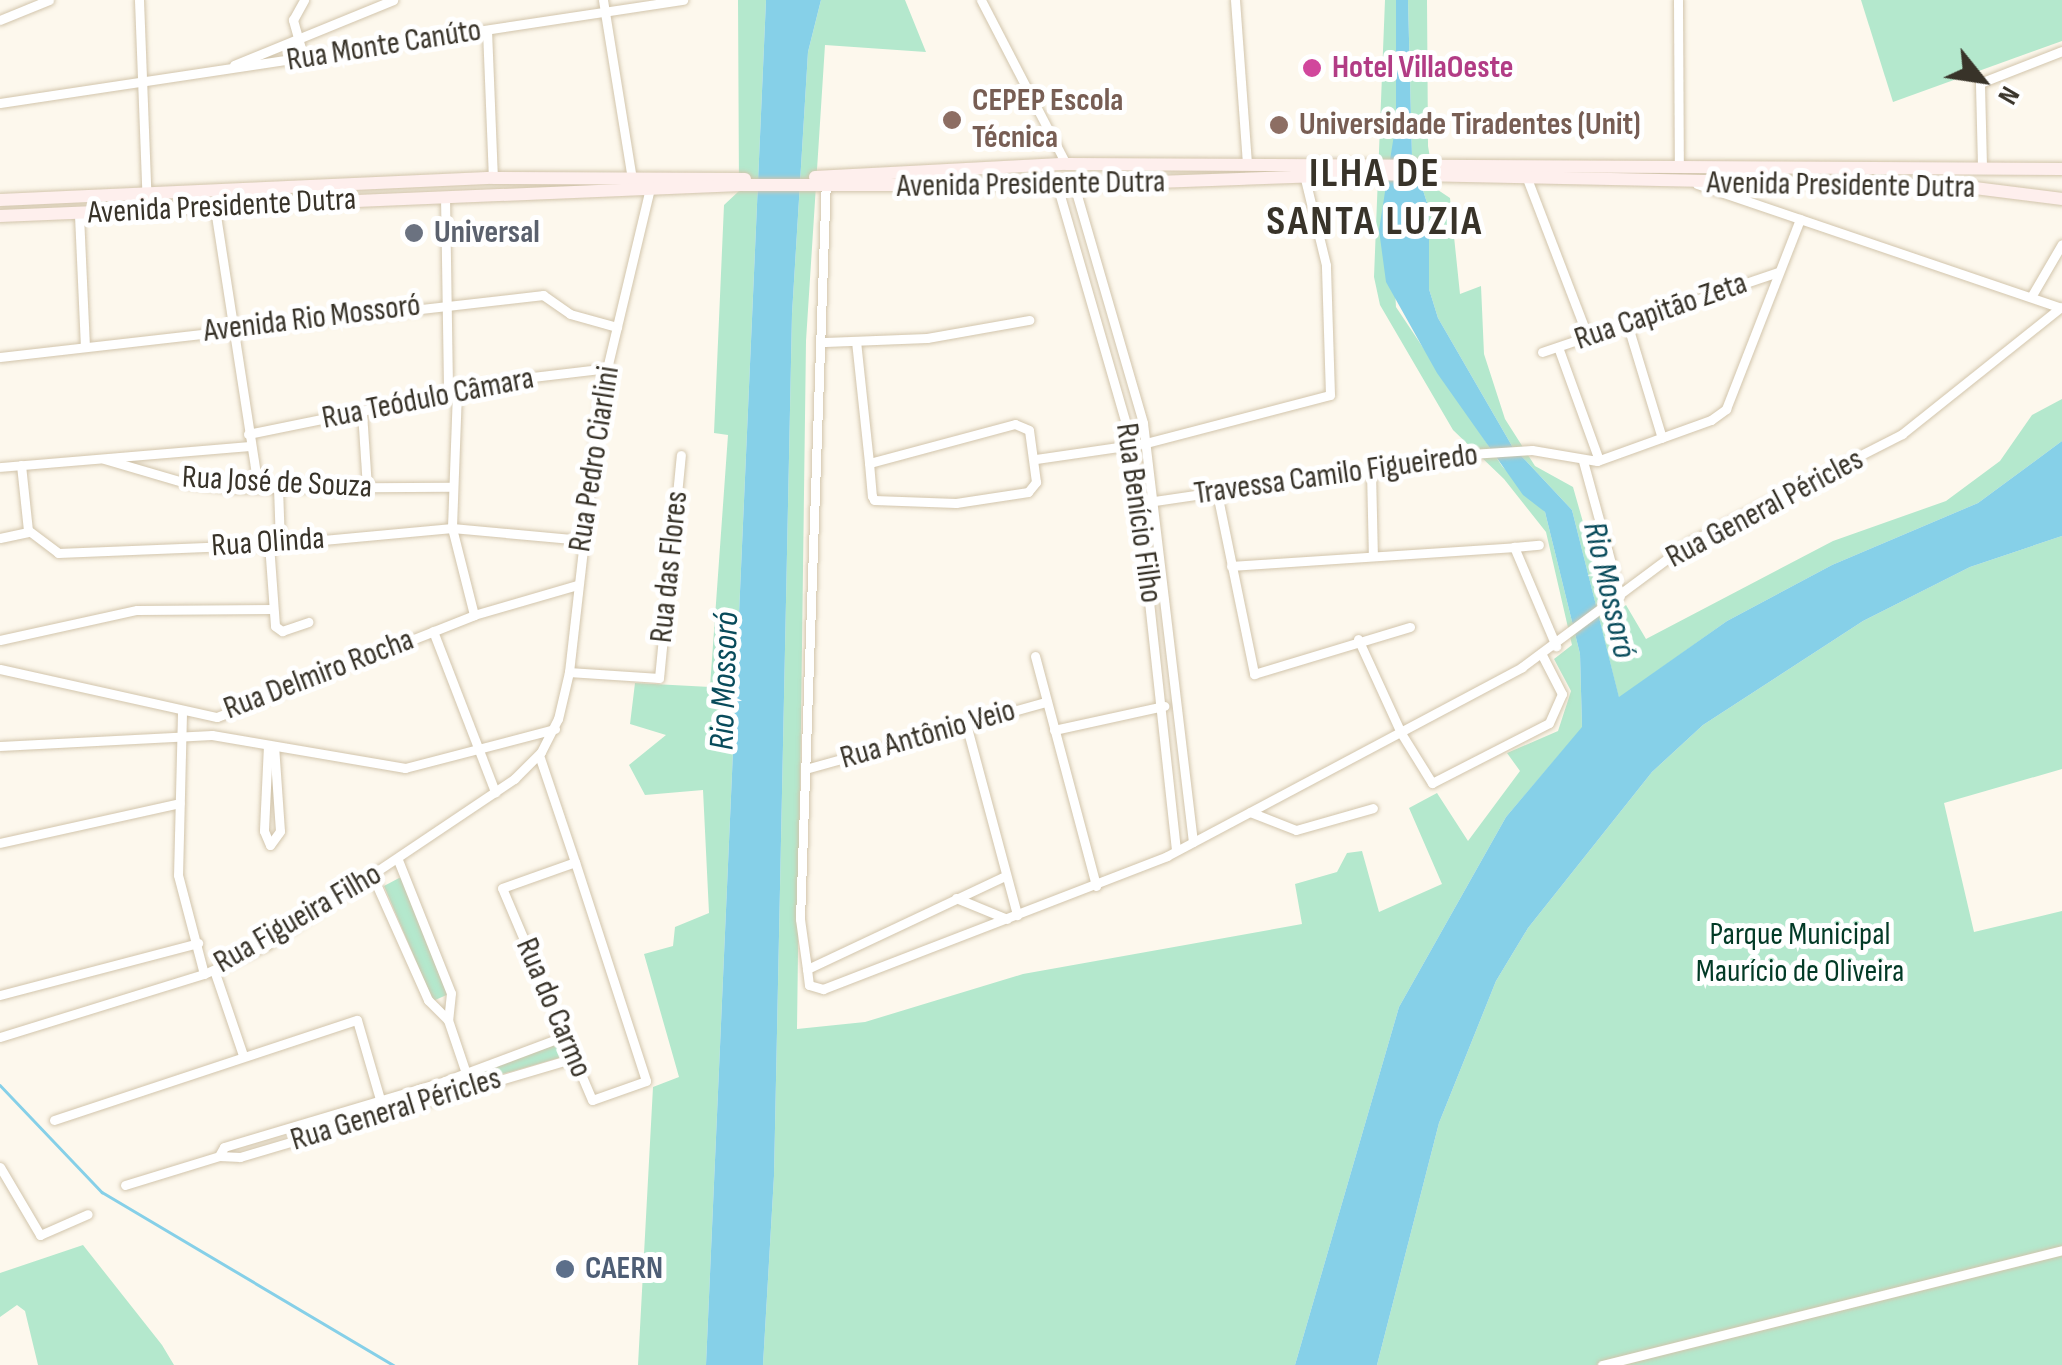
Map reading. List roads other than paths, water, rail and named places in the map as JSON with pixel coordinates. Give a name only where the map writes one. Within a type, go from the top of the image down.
[{"type":"main road","name":"Avenida Presidente Dutra","points":[[823,181],[1066,164],[1247,163],[1370,170],[1958,166],[2062,169]]},
{"type":"main road","points":[[1163,182],[1164,164]]},
{"type":"main road","points":[[1958,166],[1958,186]]},
{"type":"main road","points":[[1612,183],[1614,168]]},
{"type":"main road","name":"Avenida Presidente Dutra","points":[[0,200],[493,178],[1057,185],[1306,179],[1370,170]]},
{"type":"main road","name":"Avenida Presidente Dutra","points":[[1434,170],[1528,181],[1958,186],[2062,199]]},
{"type":"main road","name":"Avenida Presidente Dutra","points":[[0,216],[445,196],[649,192],[741,182]]},
{"type":"main road","points":[[332,186],[333,202]]},
{"type":"street","points":[[0,20],[49,0]]},
{"type":"street","points":[[138,0],[145,84],[147,212]]},
{"type":"street","points":[[304,0],[293,20],[304,59]]},
{"type":"street","points":[[216,72],[393,0]]},
{"type":"street","points":[[603,0],[632,179]]},
{"type":"street","name":"Rua Monte Canúto","points":[[0,103],[684,0]]},
{"type":"street","points":[[981,0],[1066,164]]},
{"type":"street","points":[[1235,0],[1247,163]]},
{"type":"street","points":[[1678,0],[1679,168]]},
{"type":"street","points":[[486,30],[493,178]]},
{"type":"street","points":[[1982,166],[1980,84],[2062,50]]},
{"type":"street","points":[[1036,458],[1146,443],[1330,395],[1326,265],[1306,179]]},
{"type":"street","points":[[823,181],[825,342],[816,411],[809,768],[800,919],[807,968],[1005,876]]},
{"type":"street","points":[[1528,181],[1588,336]]},
{"type":"street","name":"Rua Benício Filho","points":[[1074,184],[1129,369],[1146,443],[1193,842]]},
{"type":"street","points":[[1697,184],[2061,308]]},
{"type":"street","name":"Rua Benício Filho","points":[[1057,185],[1115,373],[1132,445],[1176,850]]},
{"type":"street","name":"Rua Pedro Ciarlini","points":[[554,729],[568,672],[582,540],[608,368],[649,192]]},
{"type":"street","points":[[445,196],[446,302],[453,392],[452,528],[474,615]]},
{"type":"street","points":[[215,209],[230,330],[258,486]]},
{"type":"street","points":[[80,215],[85,346]]},
{"type":"street","points":[[1779,272],[1800,220]]},
{"type":"street","points":[[2031,297],[2062,244]]},
{"type":"street","points":[[1083,268],[1098,263]]},
{"type":"street","name":"Rua Capitão Zeta","points":[[1542,352],[1779,272]]},
{"type":"street","name":"Travessa Camilo Figueiredo","points":[[1141,503],[1471,454],[1532,450],[1582,461],[1599,460],[1662,438],[1726,409],[1779,272]]},
{"type":"street","name":"Avenida Rio Mossoró","points":[[0,357],[446,302],[542,294],[570,314],[617,326]]},
{"type":"street","name":"Rua General Péricles","points":[[807,968],[811,988],[823,989],[1096,886],[1250,812],[1556,646],[1690,542],[1889,443],[2061,308]]},
{"type":"street","points":[[825,342],[928,338],[1029,320]]},
{"type":"street","points":[[1627,324],[1662,438]]},
{"type":"street","points":[[856,341],[869,463],[874,500],[956,503],[1028,492],[1036,482],[1036,458],[1021,425],[869,463]]},
{"type":"street","points":[[1558,346],[1599,460]]},
{"type":"street","name":"Rua Teódulo Câmara","points":[[248,434],[453,392],[608,368]]},
{"type":"street","points":[[1115,373],[1129,369]]},
{"type":"street","points":[[362,412],[367,488]]},
{"type":"street","name":"Rua José de Souza","points":[[0,467],[251,446]]},
{"type":"street","name":"Rua das Flores","points":[[568,672],[659,678],[680,455]]},
{"type":"street","name":"Rua José de Souza","points":[[104,460],[186,483],[278,488],[453,487]]},
{"type":"street","points":[[1582,461],[1616,600]]},
{"type":"street","points":[[0,538],[29,532],[21,465]]},
{"type":"street","points":[[1371,470],[1372,556]]},
{"type":"street","points":[[278,488],[272,609],[278,630],[308,622]]},
{"type":"street","points":[[1218,494],[1254,674],[1358,639],[1410,627]]},
{"type":"street","name":"Rua Olinda","points":[[29,532],[58,552],[274,544],[452,528],[582,540]]},
{"type":"street","points":[[1231,566],[1539,544]]},
{"type":"street","points":[[1514,547],[1556,646]]},
{"type":"street","name":"Rua Delmiro Rocha","points":[[0,669],[182,713],[217,717],[243,710],[474,615],[577,585]]},
{"type":"street","points":[[0,640],[138,610],[272,609]]},
{"type":"street","points":[[434,631],[496,792]]},
{"type":"street","points":[[1358,639],[1400,732],[1432,783],[1556,715],[1562,694],[1542,654]]},
{"type":"street","points":[[1034,656],[1096,886]]},
{"type":"street","name":"Rua Antônio Veio","points":[[809,768],[1046,702]]},
{"type":"street","name":"Rua Antônio Veio","points":[[1054,730],[1176,703]]},
{"type":"street","points":[[182,713],[178,875],[198,943],[243,1055]]},
{"type":"street","points":[[956,898],[1012,916],[966,724]]},
{"type":"street","points":[[0,746],[181,735],[271,746],[390,769],[481,750],[554,729]]},
{"type":"street","name":"Rua Figueira Filho","points":[[0,1037],[209,972],[373,877],[496,792],[539,755],[554,729]]},
{"type":"street","points":[[271,746],[280,831],[270,845],[264,830],[271,746]]},
{"type":"street","name":"Rua do Carmo","points":[[539,755],[575,862],[646,1081],[592,1100],[502,888],[575,862]]},
{"type":"street","points":[[0,843],[180,803]]},
{"type":"street","points":[[1250,812],[1296,830],[1374,808]]},
{"type":"street","points":[[398,860],[452,994],[448,1020]]},
{"type":"street","points":[[373,877],[428,1000],[448,1020],[471,1087]]},
{"type":"street","name":"Rua Figueira Filho","points":[[0,995],[198,943]]},
{"type":"street","points":[[54,1120],[357,1020],[384,1113]]},
{"type":"street","name":"Rua General Péricles","points":[[219,1156],[224,1147],[466,1074],[565,1036]]},
{"type":"street","name":"Rua General Péricles","points":[[125,1184],[219,1156],[240,1157],[574,1058]]},
{"type":"street","points":[[0,1167],[45,1237],[88,1214]]},
{"type":"street","points":[[1602,1365],[2062,1250]]},
{"type":"water","points":[[766,0],[821,0],[808,52],[792,314],[774,1176],[763,1365],[706,1365]]},
{"type":"water","points":[[1396,0],[1408,0],[1412,156],[1429,209],[1429,289],[1438,318],[1512,446],[1572,510],[1619,697],[1727,621],[1832,565],[1978,503],[2062,441],[2062,536],[1970,567],[1863,621],[1703,725],[1652,772],[1528,928],[1496,981],[1439,1123],[1377,1365],[1295,1365],[1399,1007],[1506,817],[1582,727],[1580,654],[1545,512],[1523,495],[1437,373],[1386,282],[1379,230],[1396,122]]},
{"type":"waterway","points":[[0,1085],[102,1192],[393,1365]]},
{"type":"place","name":"Hotel VillaOeste","points":[[1312,68]]},
{"type":"place","name":"CEPEP Escola Técnica","points":[[952,120]]},
{"type":"place","name":"Universidade Tiradentes (Unit)","points":[[1279,125]]},
{"type":"place","name":"Universal","points":[[414,233]]},
{"type":"place","name":"CAERN","points":[[565,1269]]},
{"type":"district","name":"ILHA DE SANTA LUZIA","points":[[1375,198]]},
{"type":"water label","name":"Rio Mossoró","points":[[1609,590]]},
{"type":"water label","name":"Rio Mossoró","points":[[725,681]]},
{"type":"park label","name":"Parque Municipal Maurício de Oliveira","points":[[1800,954]]}]
